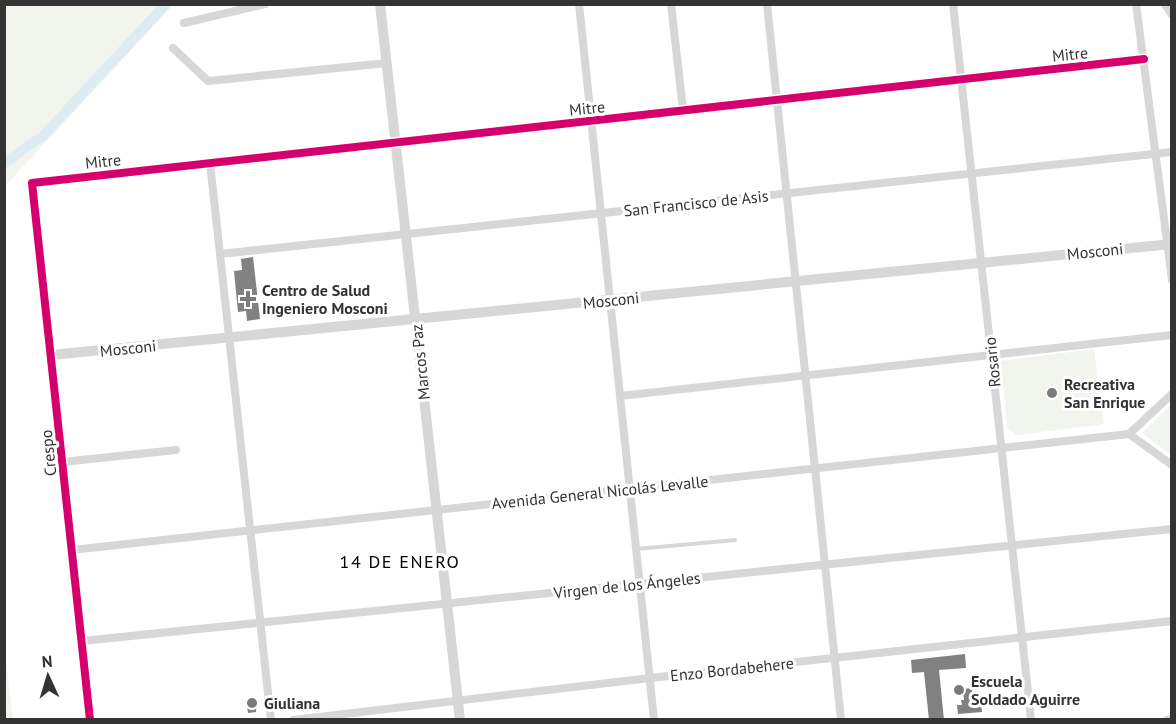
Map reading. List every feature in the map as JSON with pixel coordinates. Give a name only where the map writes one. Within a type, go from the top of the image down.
[{"type":"street","points":[[184,23],[265,4]]},
{"type":"street","name":"Marcos Paz","points":[[380,4],[460,720]]},
{"type":"street","points":[[579,4],[654,720]]},
{"type":"street","points":[[670,4],[683,110]]},
{"type":"street","points":[[766,4],[841,720]]},
{"type":"street","name":"Rosario","points":[[953,4],[1031,720]]},
{"type":"street","points":[[1136,4],[1172,280]]},
{"type":"street","points":[[1165,4],[1172,15]]},
{"type":"street","points":[[173,48],[208,81],[387,63]]},
{"type":"street","name":"Mitre","points":[[32,183],[1144,59]]},
{"type":"street","name":"San Francisco de Asis","points":[[220,254],[1172,152]]},
{"type":"street","points":[[210,163],[271,720]]},
{"type":"street","name":"Crespo","points":[[32,183],[90,720]]},
{"type":"street","name":"Mosconi","points":[[51,355],[1169,244]]},
{"type":"street","points":[[620,396],[1172,335]]},
{"type":"street","points":[[1172,394],[1129,434],[1172,465]]},
{"type":"street","name":"Avenida General Nicolás Levalle","points":[[72,550],[1129,434]]},
{"type":"street","points":[[62,462],[176,450]]},
{"type":"street","name":"Virgen de los Ángeles","points":[[82,641],[1172,529]]},
{"type":"street","name":"Enzo Bordabehere","points":[[293,720],[1172,621]]},
{"type":"street","points":[[1167,720],[1172,719]]},
{"type":"lane","points":[[635,549],[735,540]]},
{"type":"shaded area","points":[[4,5],[173,5],[5,186]]},
{"type":"shaded area","name":"Recreativa San Enrique","points":[[1094,349],[1104,424],[1017,435],[1007,427],[1001,361]]},
{"type":"shaded area","points":[[1171,405],[1171,455],[1142,433]]},
{"type":"shaded area","points":[[5,652],[13,719],[5,719]]},
{"type":"building","points":[[253,257],[260,319],[247,321],[246,311],[238,312],[234,271],[242,270],[241,259]]},
{"type":"building","points":[[965,654],[966,668],[939,670],[944,720],[929,720],[924,672],[912,673],[911,660]]},
{"type":"building","points":[[972,688],[973,695],[980,695],[982,712],[958,714],[957,705],[962,705],[961,700],[964,700],[963,689]]},
{"type":"building","name":"Giuliana","points":[[257,698],[256,712],[248,713],[246,699]]},
{"type":"waterway","points":[[4,163],[43,136],[166,4]]},
{"type":"cycle path","points":[[90,720],[32,183],[1144,59]]},
{"type":"place","name":"Centro de Salud Ingeniero Mosconi","points":[[248,299]]},
{"type":"place","name":"Recreativa San Enrique","points":[[1052,393]]},
{"type":"place","name":"Escuela Soldado Aguirre","points":[[959,690]]},
{"type":"place","name":"Giuliana","points":[[252,703]]},
{"type":"district","name":"14 DE ENERO","points":[[400,562]]}]
